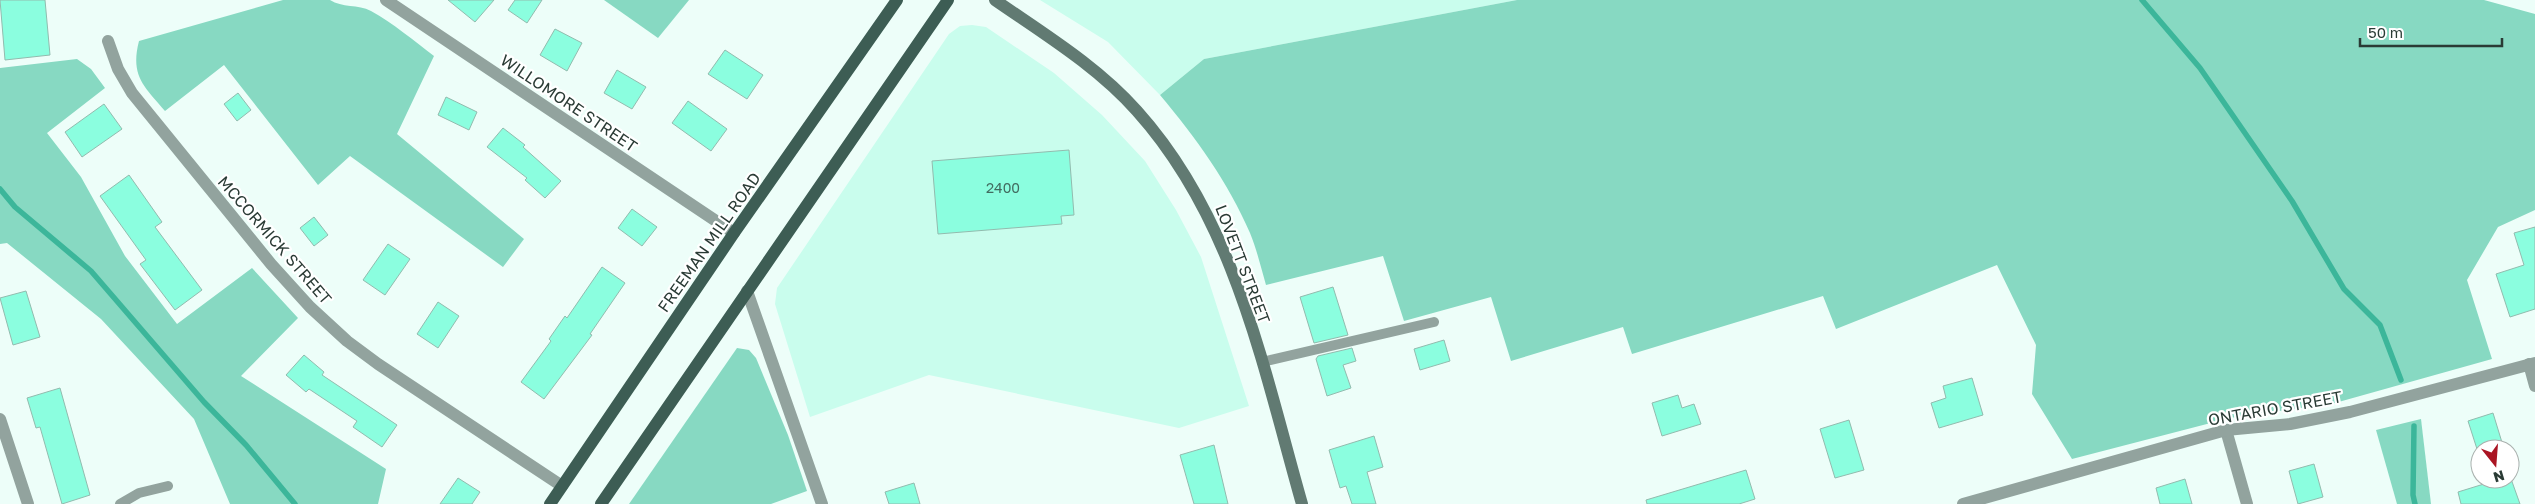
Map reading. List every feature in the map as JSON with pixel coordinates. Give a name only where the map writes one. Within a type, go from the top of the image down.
[{"type":"main road","name":"FREEMAN MILL ROAD","points":[[550,504],[734,234],[897,0]]},
{"type":"main road","points":[[601,504],[948,0]]},
{"type":"street","name":"WILLOMORE STREET","points":[[386,0],[734,234]]},
{"type":"street","name":"LOVETT STREET","points":[[995,0],[1093,70],[1137,111],[1160,140],[1204,205],[1236,280],[1262,362],[1302,504]]},
{"type":"street","name":"MCCORMICK STREET","points":[[108,41],[118,69],[132,93],[271,264],[310,307],[346,340],[378,364],[562,486]]},
{"type":"street","points":[[747,291],[822,504]]},
{"type":"street","points":[[2532,363],[2535,386]]},
{"type":"street","name":"ONTARIO STREET","points":[[1963,504],[2226,430],[2290,424],[2350,412],[2532,363]]},
{"type":"street","points":[[0,419],[28,504]]},
{"type":"street","points":[[2226,430],[2247,504]]},
{"type":"lane","points":[[1262,362],[1434,322]]},
{"type":"lane","points":[[120,504],[139,493],[168,486]]},
{"type":"shaded area","points":[[283,0],[330,0],[340,4],[361,7],[387,21],[434,56],[397,134],[524,239],[503,267],[350,156],[318,185],[224,65],[165,111],[145,87],[136,63],[139,41]]},
{"type":"shaded area","points":[[604,0],[689,0],[658,38]]},
{"type":"shaded area","points":[[1040,0],[1517,0],[1204,59],[1160,95],[1108,42]]},
{"type":"shaded area","points":[[1517,0],[2484,0],[2535,14],[2535,210],[2498,227],[2467,280],[2492,359],[2335,403],[2230,418],[2072,459],[2032,394],[2036,345],[1997,265],[1836,329],[1823,296],[1632,354],[1623,327],[1511,361],[1491,297],[1404,321],[1383,256],[1266,285],[1257,252],[1232,196],[1198,144],[1160,95],[1204,59]]},
{"type":"shaded area","points":[[960,26],[986,27],[1054,73],[1102,115],[1145,161],[1176,210],[1201,257],[1249,406],[1179,428],[929,375],[810,417],[775,304],[777,288],[949,34]]},
{"type":"shaded area","points":[[77,59],[91,69],[105,88],[47,133],[81,177],[125,256],[177,324],[252,268],[298,318],[241,376],[386,469],[378,504],[230,504],[194,419],[101,319],[7,243],[0,244],[0,68]]},
{"type":"shaded area","points":[[737,348],[749,350],[756,358],[788,435],[807,491],[771,504],[629,504]]},
{"type":"shaded area","points":[[2421,419],[2431,504],[2397,504],[2376,430]]},
{"type":"building","points":[[0,0],[45,0],[50,55],[5,60]]},
{"type":"building","points":[[448,0],[494,0],[475,22]]},
{"type":"building","points":[[515,0],[542,0],[527,23],[508,10]]},
{"type":"building","points":[[555,29],[582,43],[567,71],[540,55]]},
{"type":"building","points":[[725,50],[763,75],[747,99],[708,74]]},
{"type":"building","points":[[617,70],[646,87],[632,109],[604,93]]},
{"type":"building","points":[[238,93],[251,110],[237,121],[224,104]]},
{"type":"building","points":[[446,97],[477,112],[469,130],[438,115]]},
{"type":"building","points":[[688,101],[727,129],[711,151],[672,123]]},
{"type":"building","points":[[104,104],[122,129],[82,157],[65,132]]},
{"type":"building","points":[[503,128],[525,145],[523,147],[561,181],[545,198],[525,180],[527,178],[487,147]]},
{"type":"building","points":[[1069,150],[1074,215],[1061,216],[1062,224],[938,234],[932,161]]},
{"type":"building","points":[[129,175],[162,222],[155,227],[202,290],[175,310],[140,264],[146,260],[100,196]]},
{"type":"building","points":[[632,209],[657,227],[642,246],[618,228]]},
{"type":"building","points":[[314,217],[328,235],[314,246],[300,228]]},
{"type":"building","points":[[2535,227],[2535,309],[2510,317],[2496,274],[2524,265],[2514,233]]},
{"type":"building","points":[[388,244],[410,259],[385,295],[363,280]]},
{"type":"building","points":[[602,267],[625,283],[590,334],[592,335],[544,399],[521,382],[551,341],[549,339],[565,316],[567,318]]},
{"type":"building","points":[[1333,287],[1348,335],[1314,343],[1300,297]]},
{"type":"building","points":[[26,291],[40,337],[13,345],[0,298]]},
{"type":"building","points":[[438,302],[459,316],[438,348],[417,334]]},
{"type":"building","points":[[1444,340],[1450,361],[1420,370],[1414,349]]},
{"type":"building","points":[[1352,348],[1356,361],[1343,365],[1351,388],[1327,396],[1316,359],[1318,356]]},
{"type":"building","points":[[304,355],[324,372],[322,375],[397,425],[382,447],[353,427],[357,421],[309,389],[306,392],[286,375]]},
{"type":"building","points":[[1972,378],[1983,415],[1939,428],[1931,403],[1946,398],[1943,386]]},
{"type":"building","points":[[60,388],[90,495],[62,504],[40,427],[36,428],[27,398]]},
{"type":"building","points":[[1678,395],[1682,408],[1694,404],[1701,424],[1662,436],[1652,403]]},
{"type":"building","points":[[2493,413],[2501,439],[2474,439],[2468,421]]},
{"type":"building","points":[[1849,420],[1864,470],[1835,478],[1820,429]]},
{"type":"building","points":[[1374,436],[1383,467],[1367,472],[1376,504],[1352,504],[1346,486],[1340,488],[1329,450]]},
{"type":"building","points":[[1214,445],[1228,504],[1194,504],[1180,455]]},
{"type":"building","points":[[2314,464],[2323,497],[2298,504],[2289,471]]},
{"type":"building","points":[[1746,470],[1755,499],[1739,504],[1647,504],[1646,500]]},
{"type":"building","points":[[458,478],[480,492],[472,504],[440,504]]},
{"type":"building","points":[[2185,479],[2192,504],[2160,504],[2156,488]]},
{"type":"building","points":[[914,483],[920,504],[889,504],[885,492]]},
{"type":"building","points":[[2470,488],[2515,489],[2520,504],[2461,504],[2458,492]]},
{"type":"waterway","points":[[2142,0],[2200,68],[2292,201],[2344,289],[2380,325],[2401,380]]},
{"type":"waterway","points":[[0,189],[15,207],[91,271],[204,402],[246,445],[295,504]]},
{"type":"waterway","points":[[2414,426],[2413,495],[2415,504]]}]
